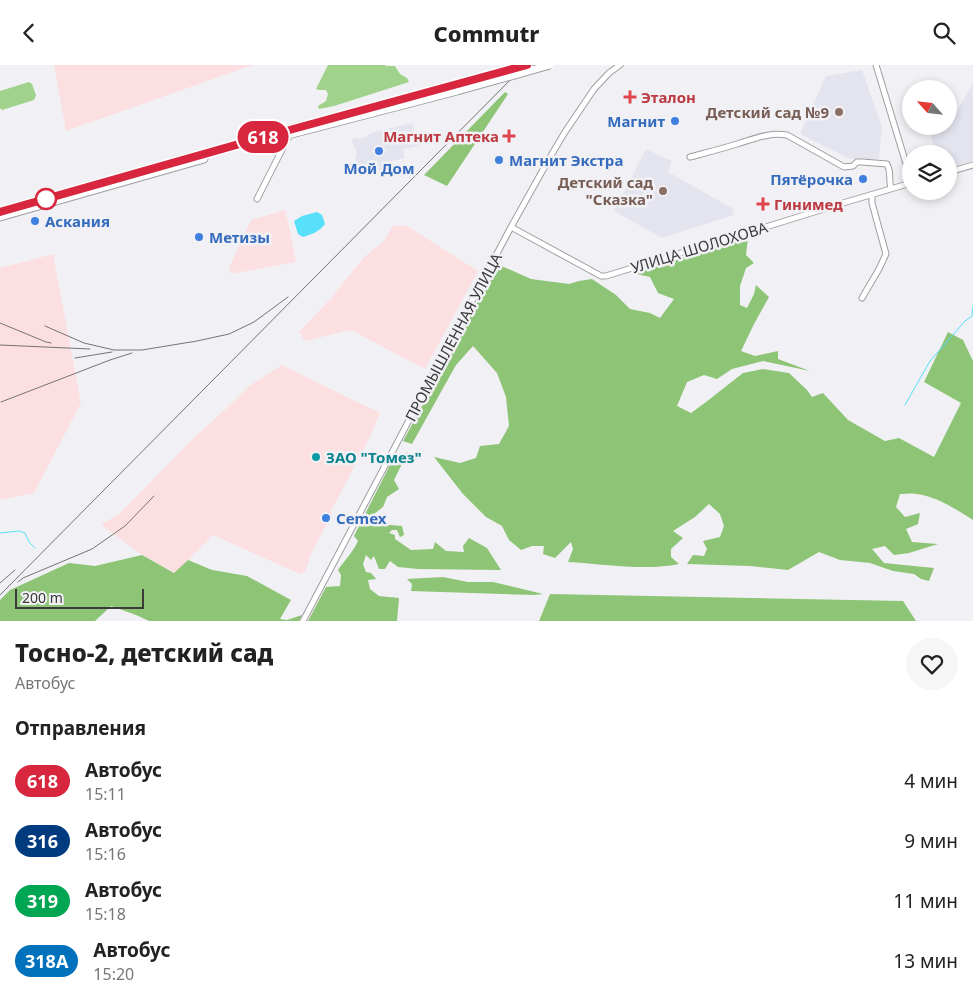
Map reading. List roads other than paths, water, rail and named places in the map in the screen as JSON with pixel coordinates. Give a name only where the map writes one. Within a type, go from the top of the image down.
[{"type":"main road","points":[[0,212],[527,65]]},
{"type":"main road","points":[[0,217],[290,132],[457,91],[550,65]]},
{"type":"street","name":"ПРОМЫШЛЕННАЯ УЛИЦА","points":[[303,621],[511,227],[549,159],[594,89],[609,73],[620,65]]},
{"type":"street","points":[[876,65],[902,151]]},
{"type":"street","points":[[256,199],[290,132]]},
{"type":"street","points":[[690,157],[769,134],[779,133],[787,135],[844,167],[862,162],[887,164],[890,171],[889,183],[891,188]]},
{"type":"street","points":[[957,170],[973,165]]},
{"type":"street","name":"УЛИЦА ШОЛОХОВА","points":[[511,227],[601,276],[606,276],[902,184]]},
{"type":"street","points":[[862,298],[886,254],[872,203],[872,195]]},
{"type":"water","points":[[317,212],[322,215],[325,224],[323,227],[303,237],[298,234],[294,221],[302,216]]},
{"type":"waterway","points":[[905,405],[930,361],[965,321],[972,316],[973,306]]},
{"type":"waterway","points":[[0,533],[19,531],[25,533],[29,542],[35,548]]},
{"type":"railway","points":[[0,595],[525,65]]},
{"type":"railway","points":[[45,326],[84,343],[114,350],[142,350],[229,334],[254,322],[288,297]]},
{"type":"railway","points":[[0,323],[51,343]]},
{"type":"railway","points":[[0,345],[90,349]]},
{"type":"railway","points":[[75,358],[112,352]]},
{"type":"railway","points":[[1,402],[132,353]]},
{"type":"railway","points":[[18,582],[23,578],[92,549],[125,526],[154,496]]},
{"type":"railway","points":[[0,583],[15,570]]},
{"type":"place","name":"Эталон","points":[[630,97]]},
{"type":"place","name":"Детский сад №9","points":[[839,112]]},
{"type":"place","name":"Магнит","points":[[675,121]]},
{"type":"place","name":"Магнит Аптека","points":[[509,136]]},
{"type":"place","name":"Мой Дом","points":[[379,151]]},
{"type":"place","name":"Магнит Экстра","points":[[499,160]]},
{"type":"place","name":"Пятёрочка","points":[[863,179]]},
{"type":"place","name":"Детский сад \"Сказка\"","points":[[663,191]]},
{"type":"place","name":"Гинимед","points":[[763,204]]},
{"type":"place","name":"Аскания","points":[[35,221]]},
{"type":"place","name":"Метизы","points":[[199,237]]},
{"type":"place","name":"ЗАО \"Томез\"","points":[[316,457]]},
{"type":"place","name":"Cemex","points":[[326,518]]}]
